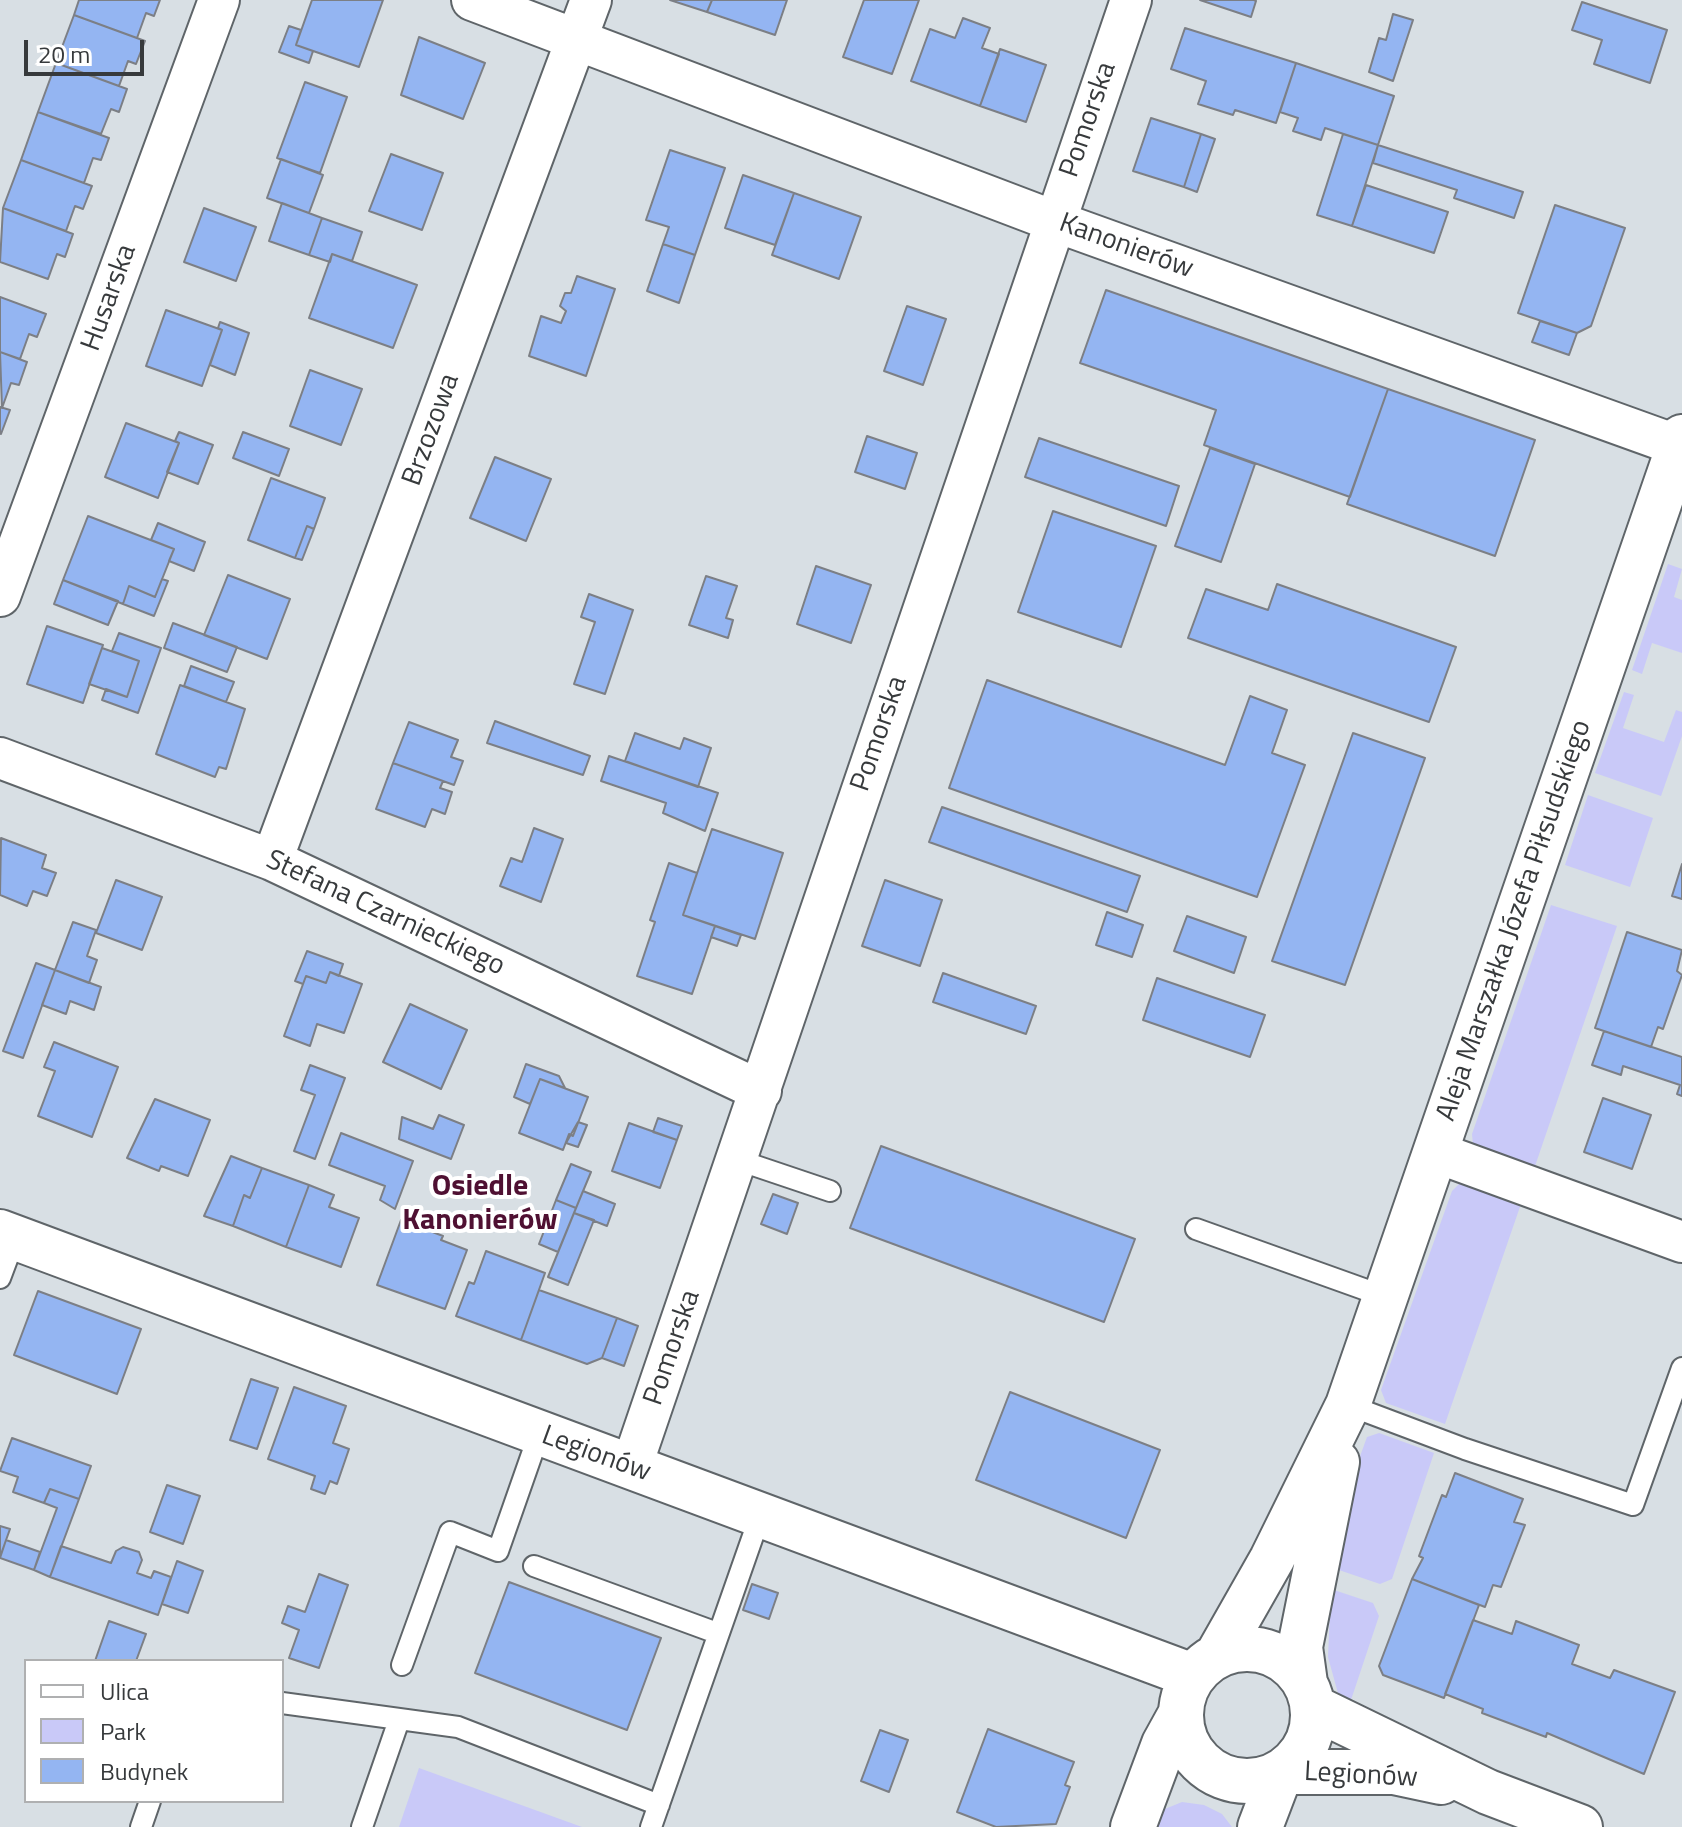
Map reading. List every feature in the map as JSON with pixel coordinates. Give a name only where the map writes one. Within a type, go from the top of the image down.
[{"type":"street","name":"Husarska","points":[[0,596],[219,0]]},
{"type":"street","name":"Kanonierów","points":[[472,0],[1054,221],[1680,441]]},
{"type":"street","name":"Brzozowa","points":[[272,860],[591,0]]},
{"type":"street","name":"Pomorska","points":[[631,1468],[1131,0]]},
{"type":"street","name":"Aleja Marszałka Józefa Piłsudskiego","points":[[1133,1827],[1164,1744],[1197,1682],[1272,1559],[1348,1405],[1680,441]]},
{"type":"street","name":"Stefana Czarnieckiego","points":[[0,758],[272,860],[761,1091]]},
{"type":"street","points":[[1435,1152],[1682,1242]]},
{"type":"street","name":"Legionów","points":[[8,1235],[1197,1682]]},
{"type":"street","name":"Aleja Marszałka Józefa Piłsudskiego","points":[[1309,1695],[1300,1647],[1348,1405]]},
{"type":"street","points":[[1243,1648],[1267,1651],[1289,1663],[1309,1695],[1311,1732],[1300,1755],[1281,1772],[1254,1781],[1226,1778],[1201,1764],[1186,1740],[1197,1682],[1243,1648]]},
{"type":"street","name":"Legionów","points":[[1309,1695],[1488,1792],[1580,1827]]},
{"type":"street","points":[[1260,1827],[1281,1772]]},
{"type":"street","name":"Legionów","points":[[1281,1772],[1394,1772],[1488,1792]]},
{"type":"lane","points":[[738,1160],[830,1191]]},
{"type":"lane","points":[[1196,1229],[1386,1297]]},
{"type":"lane","points":[[0,1278],[8,1235]]},
{"type":"lane","points":[[1348,1405],[1465,1449],[1633,1505],[1682,1368]]},
{"type":"lane","points":[[402,1665],[450,1532],[498,1551],[539,1434]]},
{"type":"lane","points":[[651,1827],[760,1516]]},
{"type":"lane","points":[[534,1566],[717,1633]]},
{"type":"lane","points":[[284,1703],[458,1727],[659,1805]]},
{"type":"lane","points":[[362,1827],[399,1720]]},
{"type":"lane","points":[[141,1827],[149,1803]]},
{"type":"green space","points":[[1668,564],[1682,569],[1674,597],[1682,600],[1682,653],[1652,643],[1642,674],[1632,670]]},
{"type":"green space","points":[[1624,692],[1634,695],[1623,728],[1664,742],[1676,710],[1682,712],[1682,736],[1661,796],[1595,773]]},
{"type":"green space","points":[[1588,795],[1653,818],[1630,887],[1565,865]]},
{"type":"green space","points":[[1551,905],[1617,926],[1533,1172],[1473,1145],[1472,1134]]},
{"type":"green space","points":[[1468,1182],[1522,1201],[1445,1424],[1386,1403],[1381,1390],[1452,1191],[1460,1183]]},
{"type":"green space","points":[[1379,1433],[1434,1453],[1392,1579],[1380,1584],[1333,1568],[1354,1473],[1367,1437]]},
{"type":"green space","points":[[1331,1589],[1373,1603],[1379,1616],[1348,1709],[1339,1697],[1328,1657]]},
{"type":"green space","points":[[419,1768],[582,1827],[399,1827]]},
{"type":"green space","points":[[1182,1802],[1204,1805],[1222,1814],[1232,1827],[1144,1827],[1160,1811]]},
{"type":"building","points":[[79,0],[160,0],[154,16],[146,13],[137,38],[74,15]]},
{"type":"building","points":[[312,0],[383,0],[359,67],[296,45]]},
{"type":"building","points":[[670,0],[712,0],[707,12]]},
{"type":"building","points":[[712,0],[787,0],[775,35],[707,12]]},
{"type":"building","points":[[864,0],[919,0],[892,74],[843,57]]},
{"type":"building","points":[[1200,0],[1254,0],[1256,1],[1251,17]]},
{"type":"building","points":[[1582,2],[1667,30],[1650,83],[1594,64],[1602,40],[1572,30]]},
{"type":"building","points":[[1393,14],[1413,20],[1393,81],[1369,72],[1379,38],[1386,40]]},
{"type":"building","points":[[74,15],[145,41],[136,64],[128,61],[119,86],[56,63]]},
{"type":"building","points":[[963,18],[990,28],[982,48],[999,54],[980,106],[911,81],[930,29],[955,38]]},
{"type":"building","points":[[289,26],[301,30],[296,45],[313,51],[309,63],[279,52]]},
{"type":"building","points":[[1185,28],[1296,63],[1276,123],[1235,110],[1233,115],[1198,104],[1206,81],[1171,69]]},
{"type":"building","points":[[419,37],[485,63],[463,119],[401,95]]},
{"type":"building","points":[[1000,49],[1046,65],[1026,122],[980,106]]},
{"type":"building","points":[[56,63],[127,89],[119,112],[111,109],[101,134],[38,112]]},
{"type":"building","points":[[1296,63],[1394,96],[1378,145],[1325,128],[1321,140],[1293,131],[1298,118],[1280,112]]},
{"type":"building","points":[[305,82],[347,97],[320,173],[277,158]]},
{"type":"building","points":[[38,112],[109,138],[101,160],[93,158],[84,183],[21,160]]},
{"type":"building","points":[[1151,118],[1201,134],[1184,187],[1133,171]]},
{"type":"building","points":[[1201,134],[1215,139],[1197,192],[1184,187]]},
{"type":"building","points":[[1343,134],[1378,145],[1352,226],[1317,215]]},
{"type":"building","points":[[1378,145],[1523,192],[1514,218],[1454,198],[1457,190],[1373,163]]},
{"type":"building","points":[[670,150],[725,168],[695,255],[663,244],[669,227],[646,220]]},
{"type":"building","points":[[391,154],[443,173],[422,230],[369,211]]},
{"type":"building","points":[[281,159],[323,175],[309,213],[267,198]]},
{"type":"building","points":[[21,160],[92,186],[83,209],[75,206],[66,231],[3,208]]},
{"type":"building","points":[[743,175],[794,193],[775,245],[725,228]]},
{"type":"building","points":[[1366,185],[1448,212],[1434,253],[1352,226]]},
{"type":"building","points":[[794,193],[861,217],[839,279],[772,255]]},
{"type":"building","points":[[282,203],[322,218],[309,255],[269,241]]},
{"type":"building","points":[[1555,205],[1625,228],[1591,326],[1577,333],[1518,313]]},
{"type":"building","points":[[3,208],[73,234],[65,257],[57,254],[48,279],[0,262]]},
{"type":"building","points":[[204,208],[256,227],[236,281],[184,262]]},
{"type":"building","points":[[322,218],[362,232],[352,261],[332,254],[330,262],[309,255]]},
{"type":"building","points":[[663,244],[695,255],[679,303],[647,291]]},
{"type":"building","points":[[332,254],[417,285],[393,348],[309,318]]},
{"type":"building","points":[[577,276],[615,289],[586,376],[529,356],[541,316],[561,323],[566,311],[560,306],[565,293],[571,293]]},
{"type":"building","points":[[1106,290],[1388,389],[1350,497],[1204,445],[1216,410],[1080,363]]},
{"type":"building","points":[[0,297],[46,314],[37,337],[29,334],[20,359],[0,352]]},
{"type":"building","points":[[907,306],[946,319],[923,385],[884,371]]},
{"type":"building","points":[[166,310],[222,330],[202,386],[146,366]]},
{"type":"building","points":[[1540,321],[1577,333],[1569,355],[1532,342]]},
{"type":"building","points":[[220,322],[249,333],[235,375],[210,365],[222,330],[218,328]]},
{"type":"building","points":[[0,352],[27,362],[19,385],[11,383],[2,408]]},
{"type":"building","points":[[310,370],[362,389],[341,445],[290,426]]},
{"type":"building","points":[[1388,389],[1535,440],[1495,556],[1347,504]]},
{"type":"building","points":[[0,407],[10,410],[1,434],[0,433]]},
{"type":"building","points":[[126,423],[179,443],[158,498],[105,477]]},
{"type":"building","points":[[179,432],[213,445],[198,484],[167,472],[179,443],[175,441]]},
{"type":"building","points":[[243,432],[289,449],[279,476],[233,458]]},
{"type":"building","points":[[867,436],[917,453],[905,489],[855,472]]},
{"type":"building","points":[[1039,438],[1179,486],[1166,526],[1025,477]]},
{"type":"building","points":[[1210,448],[1255,464],[1221,562],[1175,546]]},
{"type":"building","points":[[495,457],[551,479],[526,541],[470,518]]},
{"type":"building","points":[[271,478],[325,498],[314,529],[307,526],[295,558],[248,540]]},
{"type":"building","points":[[1053,511],[1156,546],[1121,647],[1018,612]]},
{"type":"building","points":[[88,516],[174,549],[155,597],[129,586],[123,604],[63,580]]},
{"type":"building","points":[[158,523],[205,542],[194,571],[169,561],[174,549],[151,540]]},
{"type":"building","points":[[307,526],[314,529],[302,560],[295,558]]},
{"type":"building","points":[[816,566],[871,585],[851,643],[797,624]]},
{"type":"building","points":[[228,575],[290,599],[267,659],[204,635]]},
{"type":"building","points":[[706,576],[737,586],[726,618],[733,620],[728,638],[689,625]]},
{"type":"building","points":[[162,579],[168,581],[154,616],[123,604],[129,586],[155,597]]},
{"type":"building","points":[[63,580],[118,601],[108,625],[54,604]]},
{"type":"building","points":[[1277,584],[1456,647],[1429,722],[1188,638],[1206,589],[1268,610]]},
{"type":"building","points":[[589,594],[633,610],[605,694],[574,684],[595,622],[581,617]]},
{"type":"building","points":[[173,623],[237,647],[227,672],[164,648]]},
{"type":"building","points":[[47,626],[103,645],[83,703],[27,684]]},
{"type":"building","points":[[119,633],[161,648],[138,713],[102,700],[106,689],[127,697],[139,661],[112,651]]},
{"type":"building","points":[[102,648],[139,661],[127,697],[89,684]]},
{"type":"building","points":[[191,666],[234,682],[226,702],[184,686]]},
{"type":"building","points":[[987,680],[1225,765],[1250,696],[1287,710],[1272,753],[1305,765],[1257,897],[949,788]]},
{"type":"building","points":[[180,685],[245,709],[226,769],[219,767],[215,777],[156,754]]},
{"type":"building","points":[[495,721],[590,756],[583,775],[487,743]]},
{"type":"building","points":[[409,722],[458,740],[451,757],[463,761],[454,785],[393,763]]},
{"type":"building","points":[[635,733],[680,749],[684,738],[711,748],[698,787],[625,761]]},
{"type":"building","points":[[1353,733],[1425,758],[1345,985],[1272,961]]},
{"type":"building","points":[[609,756],[718,793],[705,831],[663,813],[666,803],[601,781]]},
{"type":"building","points":[[393,763],[443,781],[440,788],[452,792],[445,814],[432,809],[425,827],[376,809]]},
{"type":"building","points":[[942,807],[1140,876],[1127,912],[929,842]]},
{"type":"building","points":[[534,828],[563,839],[541,902],[500,886],[511,858],[522,862]]},
{"type":"building","points":[[712,829],[783,853],[755,939],[683,915]]},
{"type":"building","points":[[1,838],[46,855],[42,868],[56,873],[47,896],[33,891],[27,906],[0,895]]},
{"type":"building","points":[[669,863],[697,873],[683,915],[715,926],[692,994],[637,976],[655,922],[650,920]]},
{"type":"building","points":[[1682,864],[1682,899],[1672,896]]},
{"type":"building","points":[[116,880],[162,897],[142,950],[96,933]]},
{"type":"building","points":[[885,880],[942,900],[920,966],[862,946]]},
{"type":"building","points":[[1107,912],[1143,925],[1132,957],[1096,945]]},
{"type":"building","points":[[1187,916],[1246,937],[1234,973],[1174,951]]},
{"type":"building","points":[[73,922],[96,930],[87,956],[97,960],[89,983],[55,970]]},
{"type":"building","points":[[715,926],[741,935],[737,946],[711,937]]},
{"type":"building","points":[[1627,932],[1682,950],[1677,971],[1682,975],[1663,1029],[1658,1027],[1651,1047],[1595,1028]]},
{"type":"building","points":[[307,951],[343,964],[339,976],[330,972],[326,983],[306,976],[303,984],[295,981]]},
{"type":"building","points":[[36,963],[55,970],[23,1058],[3,1051]]},
{"type":"building","points":[[55,970],[101,987],[94,1010],[70,1001],[66,1014],[42,1005]]},
{"type":"building","points":[[330,972],[362,984],[344,1033],[317,1024],[310,1046],[284,1036],[306,976],[326,983]]},
{"type":"building","points":[[943,973],[1036,1006],[1026,1034],[933,1002]]},
{"type":"building","points":[[1157,978],[1265,1015],[1250,1057],[1143,1020]]},
{"type":"building","points":[[410,1004],[467,1030],[441,1089],[383,1062]]},
{"type":"building","points":[[1604,1031],[1682,1057],[1682,1096],[1677,1094],[1680,1085],[1623,1066],[1621,1075],[1592,1065]]},
{"type":"building","points":[[54,1042],[118,1067],[92,1137],[38,1116],[55,1071],[44,1067]]},
{"type":"building","points":[[526,1064],[559,1076],[565,1088],[540,1079],[530,1104],[514,1097]]},
{"type":"building","points":[[310,1065],[345,1078],[315,1159],[294,1151],[315,1095],[301,1090]]},
{"type":"building","points":[[540,1079],[588,1097],[573,1136],[569,1134],[563,1150],[519,1133]]},
{"type":"building","points":[[1603,1098],[1651,1115],[1632,1169],[1584,1152]]},
{"type":"building","points":[[155,1099],[210,1120],[188,1176],[161,1166],[159,1171],[127,1158]]},
{"type":"building","points":[[439,1115],[464,1125],[451,1159],[399,1139],[402,1117],[433,1129]]},
{"type":"building","points":[[658,1118],[682,1126],[677,1140],[653,1132]]},
{"type":"building","points":[[578,1122],[587,1125],[578,1147],[566,1143]]},
{"type":"building","points":[[629,1123],[677,1140],[660,1188],[612,1171]]},
{"type":"building","points":[[341,1133],[413,1161],[395,1209],[380,1200],[385,1186],[329,1165]]},
{"type":"building","points":[[881,1146],[1135,1239],[1104,1322],[850,1228]]},
{"type":"building","points":[[231,1156],[262,1168],[250,1198],[244,1195],[233,1226],[204,1216]]},
{"type":"building","points":[[571,1164],[591,1172],[576,1208],[556,1200]]},
{"type":"building","points":[[262,1168],[309,1185],[286,1247],[233,1226],[244,1195],[250,1198]]},
{"type":"building","points":[[309,1185],[334,1195],[329,1207],[359,1218],[341,1267],[286,1247]]},
{"type":"building","points":[[583,1191],[615,1204],[607,1226],[574,1213]]},
{"type":"building","points":[[773,1194],[798,1203],[787,1234],[761,1224]]},
{"type":"building","points":[[556,1200],[576,1208],[558,1252],[539,1244]]},
{"type":"building","points":[[574,1213],[594,1220],[568,1285],[548,1277]]},
{"type":"building","points":[[401,1220],[443,1236],[441,1240],[467,1250],[445,1309],[377,1285]]},
{"type":"building","points":[[486,1251],[545,1273],[521,1340],[456,1316],[469,1282],[474,1284]]},
{"type":"building","points":[[539,1290],[617,1318],[602,1358],[587,1364],[521,1340]]},
{"type":"building","points":[[38,1291],[141,1329],[117,1394],[14,1355]]},
{"type":"building","points":[[617,1318],[638,1326],[624,1366],[602,1358]]},
{"type":"building","points":[[251,1379],[278,1388],[257,1449],[230,1440]]},
{"type":"building","points":[[294,1387],[346,1406],[333,1443],[349,1449],[337,1484],[330,1481],[325,1494],[311,1489],[315,1476],[268,1459]]},
{"type":"building","points":[[1010,1392],[1160,1450],[1126,1538],[976,1480]]},
{"type":"building","points":[[12,1438],[91,1466],[79,1499],[50,1489],[44,1503],[13,1492],[18,1477],[0,1471]]},
{"type":"building","points":[[1455,1473],[1523,1499],[1514,1522],[1525,1525],[1501,1587],[1493,1585],[1485,1607],[1412,1579],[1423,1558],[1419,1556],[1442,1495],[1446,1497]]},
{"type":"building","points":[[167,1485],[200,1496],[183,1544],[150,1532]]},
{"type":"building","points":[[50,1489],[79,1499],[50,1577],[34,1570],[57,1508],[44,1503]]},
{"type":"building","points":[[0,1526],[10,1529],[0,1557]]},
{"type":"building","points":[[6,1540],[40,1552],[34,1570],[0,1558]]},
{"type":"building","points":[[61,1546],[111,1563],[116,1551],[123,1547],[139,1552],[142,1560],[137,1573],[151,1578],[154,1571],[171,1577],[158,1615],[50,1577]]},
{"type":"building","points":[[177,1561],[203,1571],[188,1613],[162,1604]]},
{"type":"building","points":[[319,1574],[348,1585],[319,1668],[289,1658],[299,1630],[282,1623],[288,1606],[305,1612]]},
{"type":"building","points":[[1412,1579],[1479,1605],[1444,1698],[1383,1675],[1379,1666]]},
{"type":"building","points":[[509,1582],[661,1638],[627,1730],[475,1673]]},
{"type":"building","points":[[752,1584],[778,1593],[769,1619],[743,1610]]},
{"type":"building","points":[[1473,1620],[1512,1634],[1516,1621],[1579,1645],[1572,1664],[1610,1678],[1614,1670],[1675,1692],[1644,1774],[1547,1733],[1546,1737],[1482,1713],[1483,1709],[1445,1694]]},
{"type":"building","points":[[109,1621],[146,1634],[137,1659],[96,1659]]},
{"type":"building","points":[[988,1729],[1074,1762],[1065,1785],[1070,1787],[1056,1824],[996,1827],[957,1812]]},
{"type":"building","points":[[880,1730],[908,1740],[889,1792],[861,1781]]},
{"type":"district","name":"Osiedle Kanonierów","points":[[480,1205]]}]
